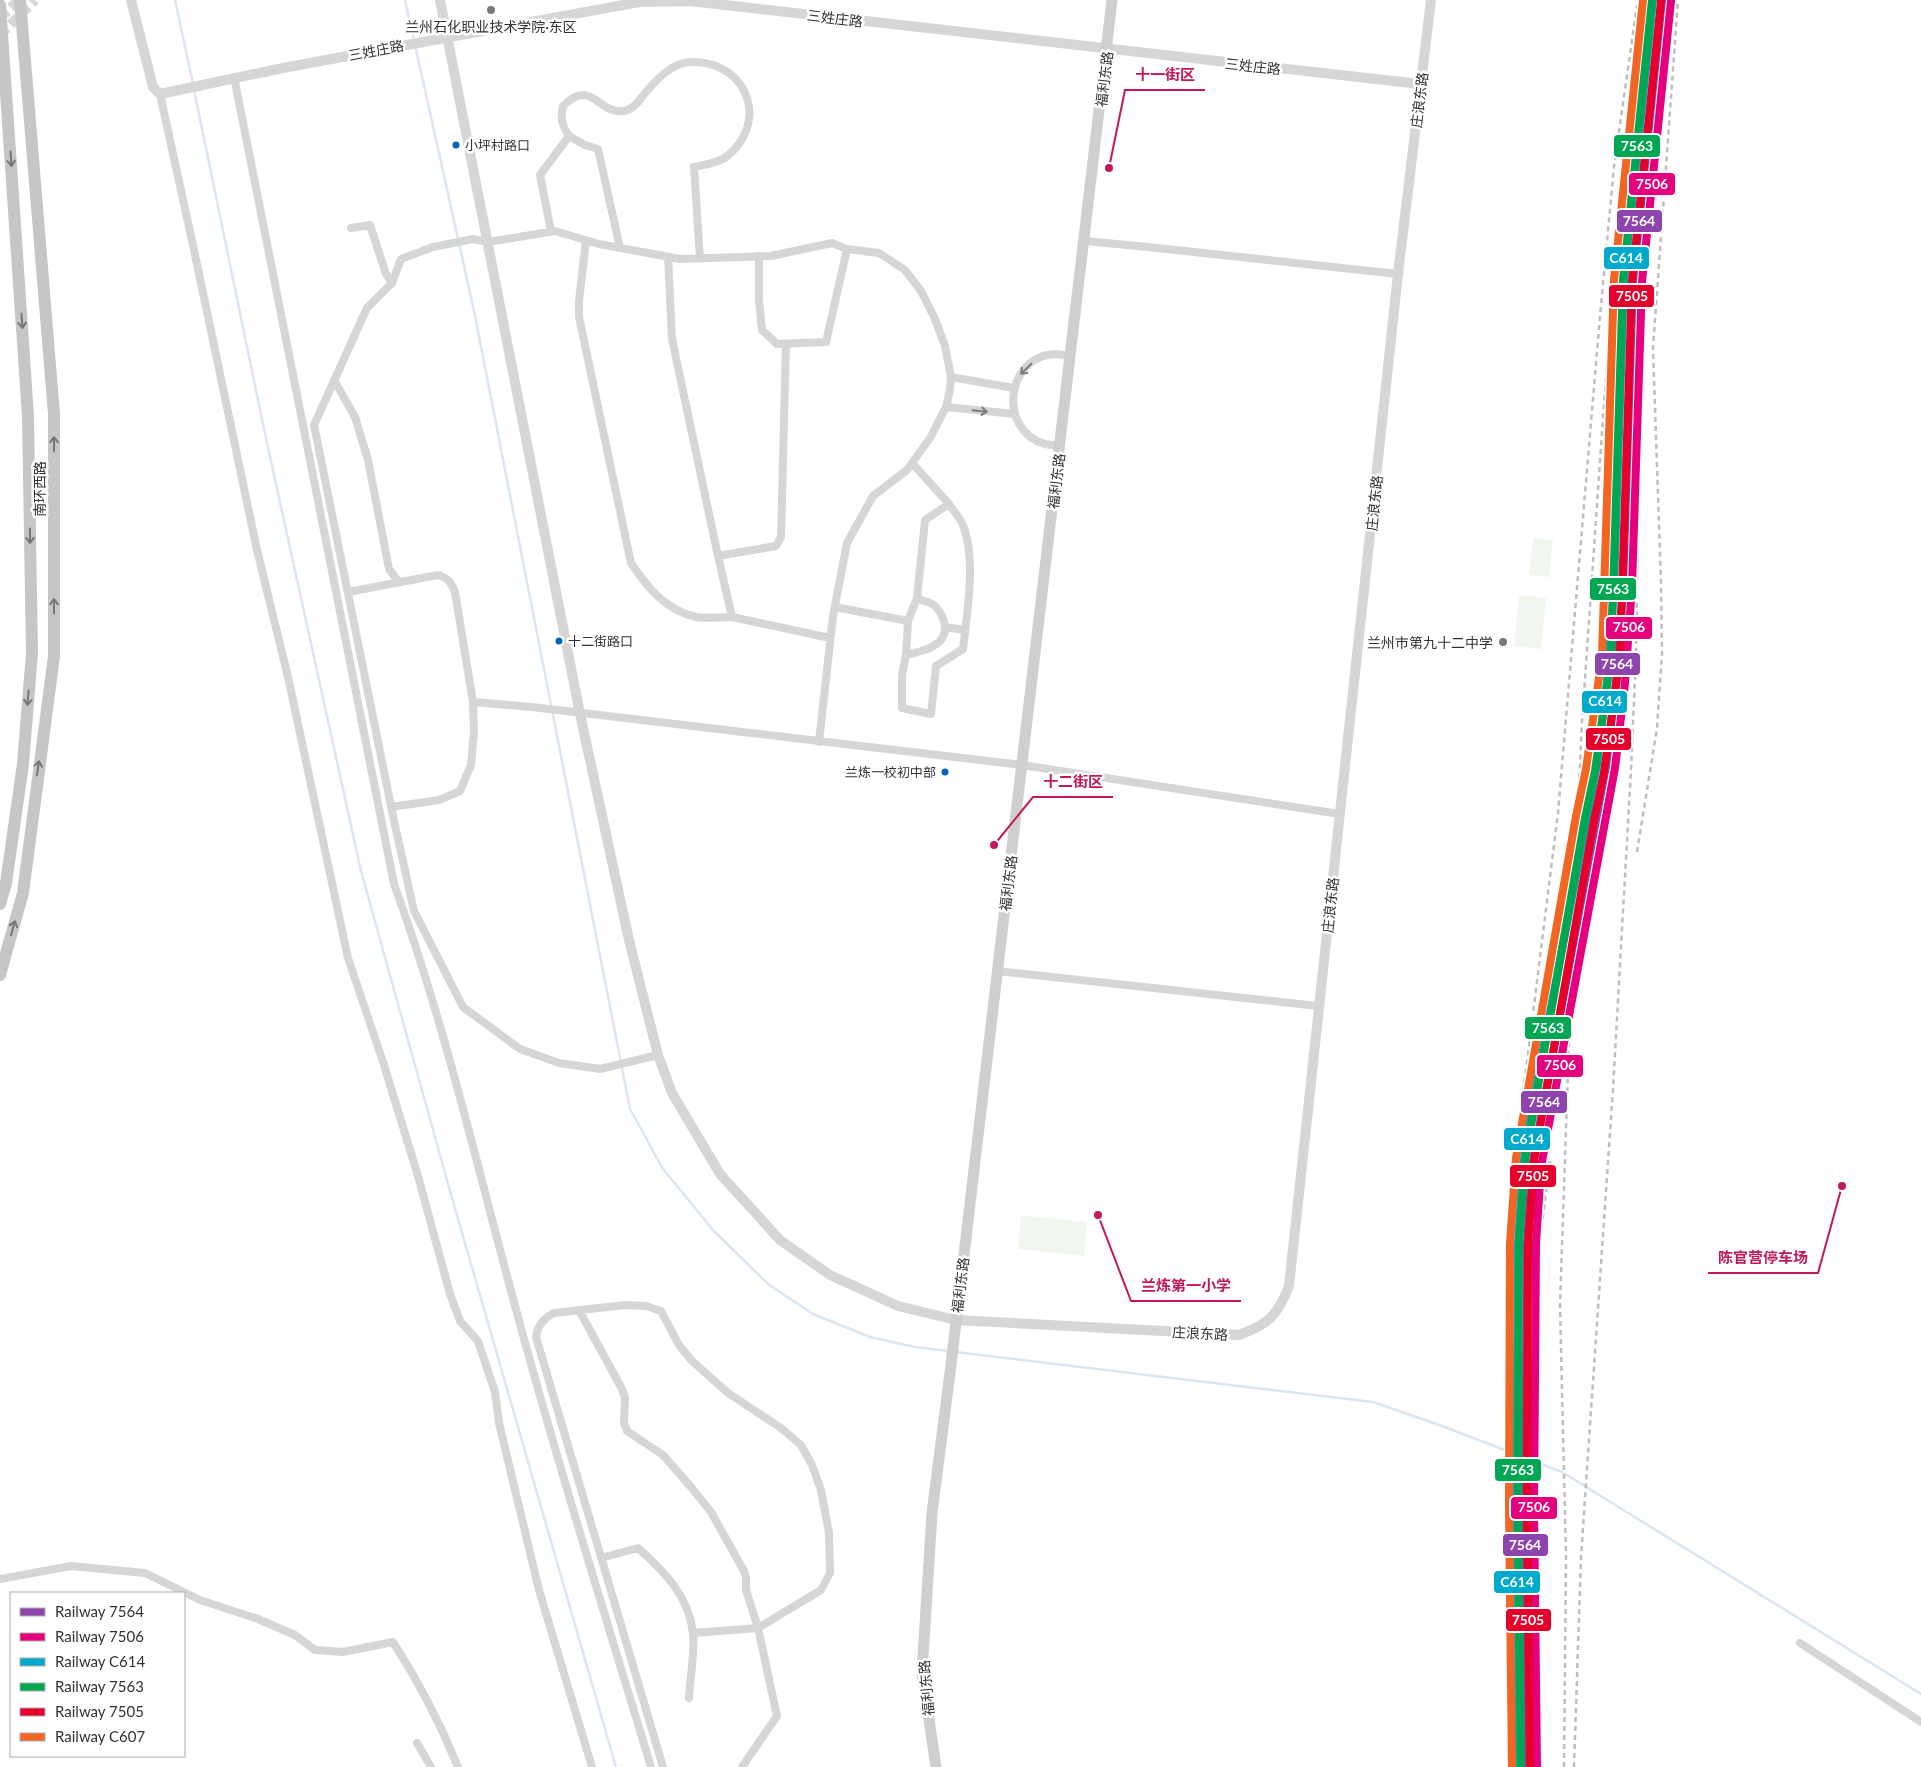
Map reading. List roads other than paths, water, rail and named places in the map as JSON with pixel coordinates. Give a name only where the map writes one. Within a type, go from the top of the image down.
[{"type":"highway","name":"南环西路","points":[[0,975],[23,893],[54,656],[54,414],[20,0]]},
{"type":"highway","name":"南环西路","points":[[0,6],[28,416],[32,653],[23,764],[6,883],[0,904]]},
{"type":"main road","name":"福利东路","points":[[936,1767],[922,1672],[932,1513],[1085,241],[1112,0]]},
{"type":"street","points":[[131,0],[153,87],[164,93],[194,250],[257,550],[288,677],[348,958],[384,1065],[418,1176],[450,1294],[460,1321],[478,1341],[495,1392],[498,1423],[539,1590],[592,1767]]},
{"type":"street","name":"庄浪东路","points":[[440,0],[488,242],[575,713],[629,940],[658,1055],[672,1093],[720,1174],[780,1240],[830,1275],[898,1306],[956,1325],[1239,1335],[1260,1327],[1280,1308],[1288,1286],[1398,274],[1431,0]]},
{"type":"street","name":"三姓庄路","points":[[164,93],[230,78],[447,36],[639,2],[690,0],[1107,50],[1420,84]]},
{"type":"street","points":[[620,248],[598,149],[584,145],[569,136],[562,126],[560,117],[563,106],[576,96],[583,94],[590,96],[611,109],[622,111],[631,108],[639,102],[671,68],[690,61],[704,62],[711,63],[729,72],[743,87],[749,106],[748,127],[739,145],[724,159],[694,167],[700,258]]},
{"type":"street","points":[[230,78],[323,517],[394,884],[417,948],[460,1092],[544,1411],[650,1767]]},
{"type":"street","points":[[551,231],[540,175],[569,136]]},
{"type":"street","points":[[351,228],[370,225],[386,274],[392,283]]},
{"type":"street","points":[[658,1055],[600,1069],[559,1063],[520,1049],[463,1007],[414,911],[391,807],[314,425],[367,308],[392,283],[401,258],[433,247],[473,239],[488,242],[555,231],[620,248],[680,259],[771,256],[832,243],[847,249],[879,252],[905,270],[921,291],[935,319],[944,346],[951,378],[946,407],[930,438],[912,464],[873,496],[847,543],[834,606],[819,742]]},
{"type":"street","points":[[586,240],[579,301],[580,317],[631,563],[648,588],[672,609],[697,617],[732,617],[830,638]]},
{"type":"street","points":[[1085,241],[1398,274]]},
{"type":"street","points":[[758,256],[762,330],[777,344],[826,342],[847,249]]},
{"type":"street","points":[[668,257],[672,339],[732,617]]},
{"type":"street","points":[[718,556],[776,546],[781,537],[786,344]]},
{"type":"street","points":[[1060,446],[1044,444],[1030,437],[1019,425],[1012,394],[1017,379],[1026,367],[1040,358],[1055,354],[1071,356]]},
{"type":"street","points":[[951,378],[1014,388]]},
{"type":"street","points":[[334,380],[355,417],[368,460],[389,569],[398,581]]},
{"type":"street","points":[[946,407],[1015,414]]},
{"type":"street","points":[[912,464],[949,504],[962,524],[970,553],[963,649],[936,666],[931,714],[902,708],[902,675],[906,655],[908,621],[916,598],[925,520],[949,504]]},
{"type":"street","points":[[348,592],[398,581],[438,575],[446,577],[455,592],[474,702],[471,765],[460,791],[439,800],[391,807]]},
{"type":"street","points":[[906,655],[927,649],[940,641],[944,636],[945,627],[942,616],[934,605],[916,598]]},
{"type":"street","points":[[834,606],[908,621]]},
{"type":"street","points":[[945,627],[965,630]]},
{"type":"street","points":[[474,702],[532,707],[1022,765],[1340,814]]},
{"type":"street","points":[[997,971],[1318,1006]]},
{"type":"street","points":[[663,1767],[536,1336],[538,1327],[546,1318],[563,1311],[626,1305],[646,1306],[661,1311],[679,1345],[691,1360],[728,1393],[781,1428],[801,1445],[812,1465],[821,1490],[829,1533],[830,1573],[822,1590],[758,1628],[693,1633]]},
{"type":"street","points":[[579,1310],[622,1389],[625,1398],[624,1423],[627,1431],[663,1455],[711,1512],[744,1571],[748,1602],[758,1628],[777,1716],[742,1767]]},
{"type":"street","points":[[601,1558],[638,1548],[661,1569],[681,1594],[693,1633],[689,1698]]},
{"type":"street","points":[[0,1579],[71,1566],[145,1573],[184,1592]]},
{"type":"street","points":[[185,1593],[200,1600],[258,1619],[295,1635],[315,1650],[343,1652],[393,1642],[440,1723],[458,1767]]},
{"type":"street","points":[[1800,1643],[1921,1722]]},
{"type":"street","points":[[417,1743],[431,1767]]},
{"type":"waterway","points":[[175,0],[193,84]]},
{"type":"waterway","points":[[405,0],[414,40]]},
{"type":"waterway","points":[[415,45],[474,311],[630,1109],[663,1169],[713,1230],[768,1284],[813,1314],[870,1337],[915,1347],[948,1351]]},
{"type":"waterway","points":[[194,90],[265,434],[361,871],[450,1191],[616,1767]]},
{"type":"waterway","points":[[956,1352],[1373,1402],[1442,1426],[1562,1472],[1921,1694]]},
{"type":"tunnel","points":[[0,18],[19,0]]},
{"type":"tunnel","points":[[0,35],[35,0]]},
{"type":"railway","points":[[1564,1767],[1566,1557],[1560,1305],[1574,894],[1582,722],[1604,403],[1644,0]]},
{"type":"railway","points":[[1574,1767],[1581,1557],[1613,1089],[1631,770],[1647,243],[1668,0]]},
{"type":"railway","points":[[1637,852],[1657,728],[1662,654],[1653,348],[1678,0]]},
{"type":"railway","points":[[1520,1684],[1510,1508],[1508,1237],[1514,1166],[1558,813],[1614,167],[1637,5]]},
{"type":"railway","points":[[1529,1767],[1534,1587],[1533,1312],[1537,1263],[1550,1161]]},
{"type":"rail line","name":"C607","points":[[1512,1767],[1509,1508],[1510,1244],[1516,1158],[1576,816],[1586,769],[1602,656],[1614,280],[1643,0]]},
{"type":"rail line","name":"7563","points":[[1521,1767],[1518,1508],[1519,1245],[1525,1160],[1585,818],[1595,771],[1611,657],[1623,280],[1652,0]]},
{"type":"rail line","name":"C614","points":[[1519,1767],[1516,1509],[1518,1243],[1523,1165],[1532,1108],[1597,765],[1607,681],[1614,586],[1624,281],[1653,0]]},
{"type":"rail line","name":"7564","points":[[1528,1767],[1525,1509],[1527,1243],[1532,1166],[1606,766],[1616,682],[1623,586],[1633,281],[1662,0]]},
{"type":"rail line","name":"7505","points":[[1530,1767],[1527,1508],[1528,1245],[1534,1161],[1604,772],[1620,657],[1632,281],[1661,1]]},
{"type":"rail line","name":"7506","points":[[1537,1767],[1534,1509],[1536,1243],[1541,1167],[1615,768],[1625,683],[1632,586],[1642,282],[1671,1]]},
{"type":"place","name":"兰州石化职业技术学院·东区","points":[[491,10]]},
{"type":"place","name":"小坪村路口","points":[[456,145]]},
{"type":"place","name":"十一街区","points":[[1109,168]]},
{"type":"place","name":"十二街路口","points":[[559,641]]},
{"type":"place","name":"兰州市第九十二中学","points":[[1503,642]]},
{"type":"place","name":"兰炼一校初中部","points":[[945,772]]},
{"type":"place","name":"十二街区","points":[[994,845]]},
{"type":"place","name":"陈官营停车场","points":[[1842,1186]]},
{"type":"place","name":"兰炼第一小学","points":[[1098,1215]]}]
